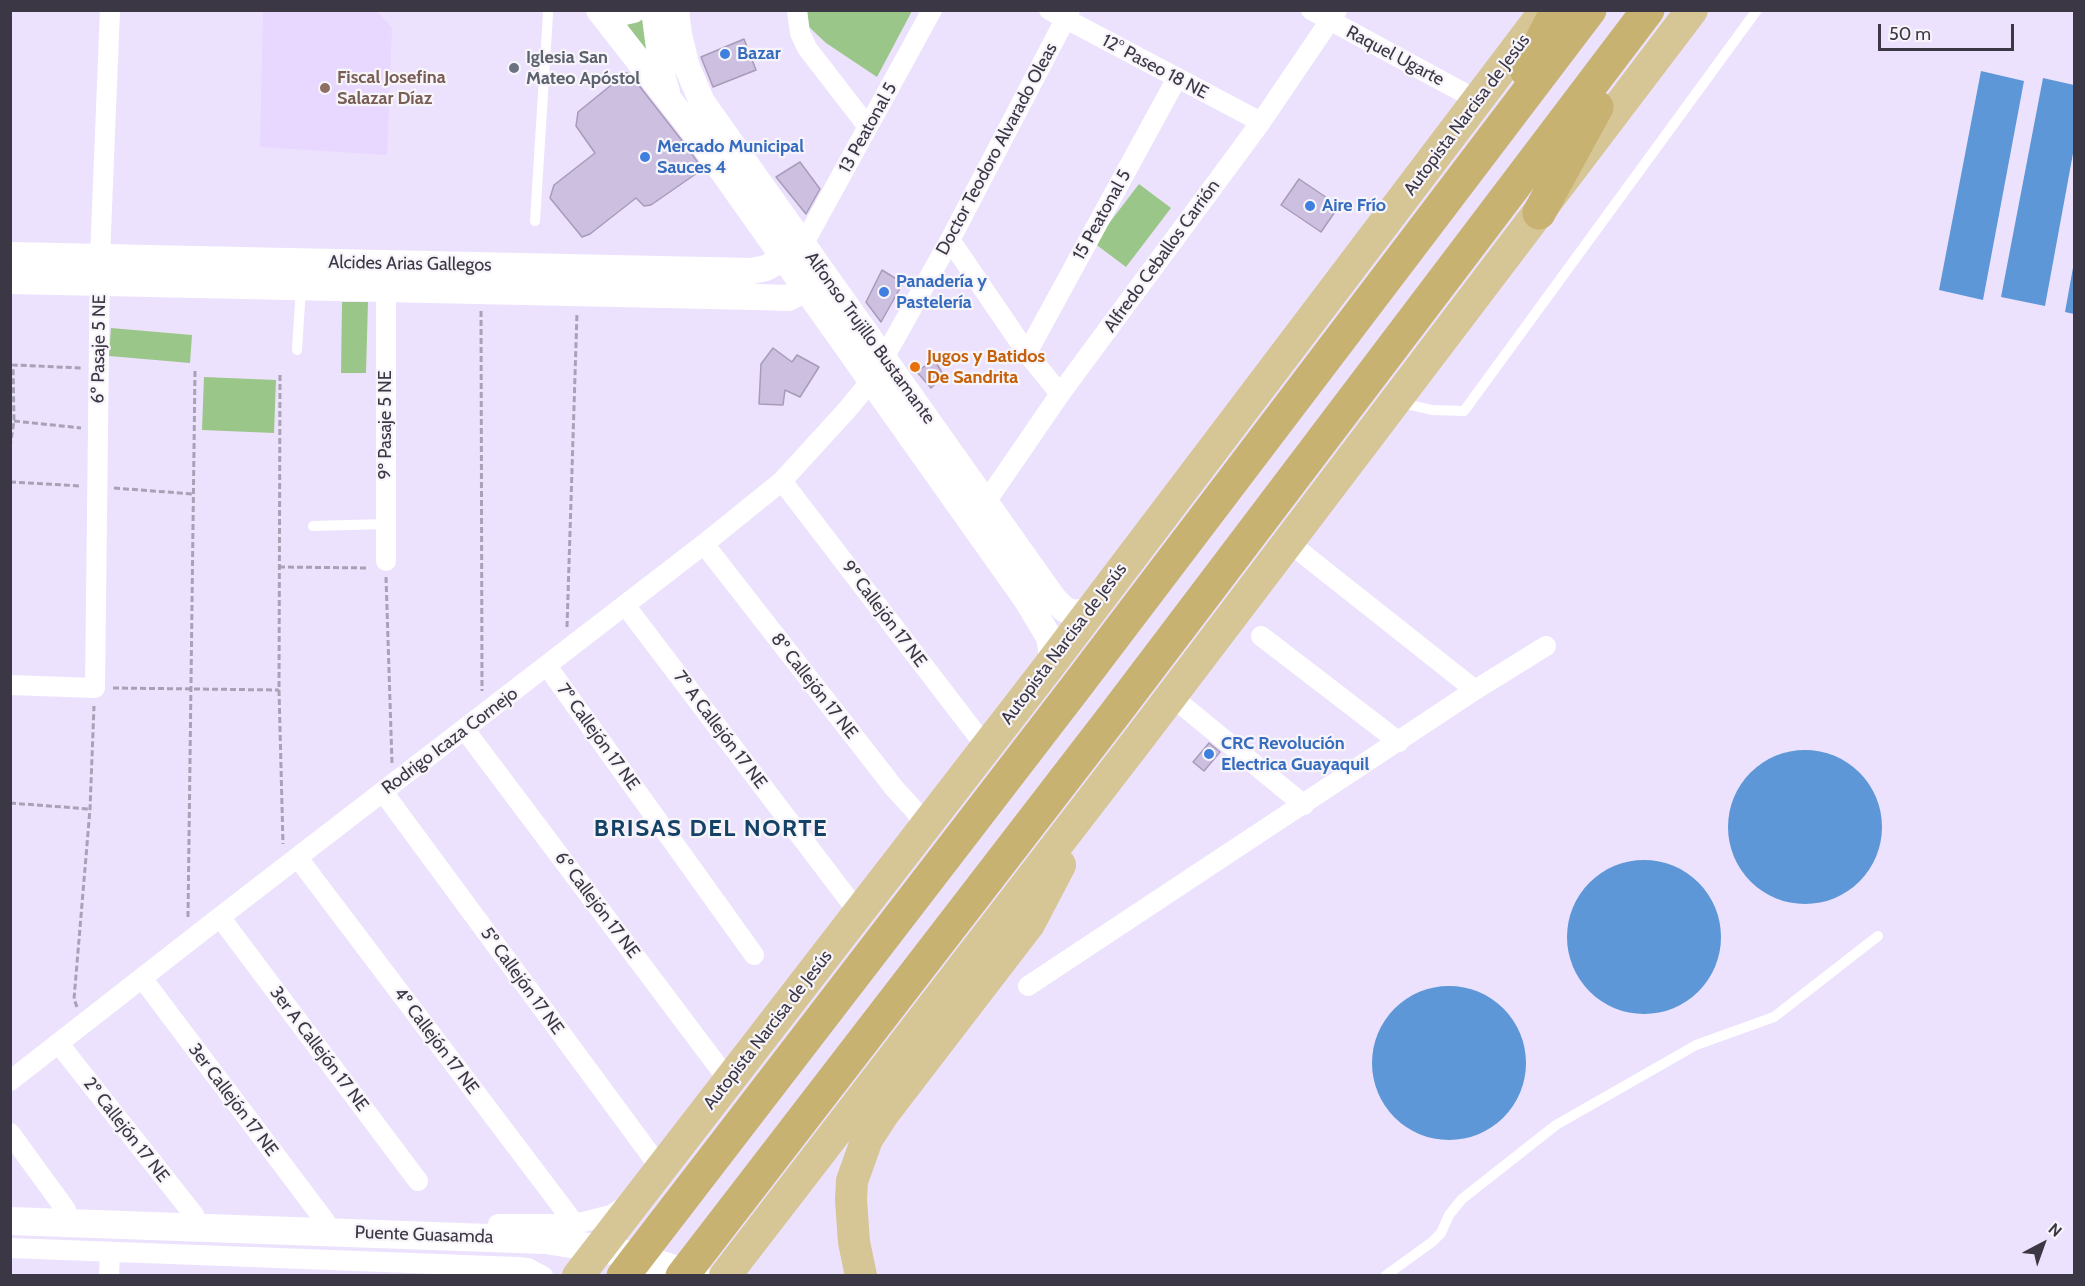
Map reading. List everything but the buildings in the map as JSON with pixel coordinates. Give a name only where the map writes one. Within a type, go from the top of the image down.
[{"type":"highway","points":[[1475,164],[1557,10]]},
{"type":"highway","name":"Autopista Narcisa de Jesús","points":[[622,1275],[1076,687],[1590,10]]},
{"type":"highway","points":[[1539,213],[1648,10]]},
{"type":"highway","points":[[682,1275],[1106,725],[1648,10]]},
{"type":"main road","name":"Autopista Narcisa de Jesús","points":[[578,1275],[1048,666],[1546,10]]},
{"type":"main road","points":[[725,1275],[1171,696],[1692,10]]},
{"type":"main road","points":[[861,1275],[854,1242],[851,1200],[852,1181],[867,1138],[1029,924],[1098,791]]},
{"type":"main road","points":[[10,1221],[146,1233]]},
{"type":"main road","points":[[10,1235],[146,1233]]},
{"type":"main road","name":"Puente Guasamda","points":[[146,1233],[515,1250],[585,1257],[660,1275]]},
{"type":"main road","name":"Puente Guasamda","points":[[146,1233],[546,1240],[619,1252],[697,1275]]},
{"type":"street","name":"6º Pasaje 5 NE","points":[[94,688],[100,257],[110,10]]},
{"type":"street","points":[[601,10],[615,14],[633,10]]},
{"type":"street","points":[[601,10],[675,105]]},
{"type":"street","points":[[654,10],[663,79],[675,105]]},
{"type":"street","points":[[797,10],[800,33],[807,48],[868,127]]},
{"type":"street","name":"13 Peatonal 5","points":[[794,252],[868,127],[932,10]]},
{"type":"street","name":"Raquel Ugarte","points":[[1311,10],[1334,16],[1479,101]]},
{"type":"street","name":"12° Paseo 18 NE","points":[[1061,14],[1261,122]]},
{"type":"street","name":"Doctor Teodoro Alvarado Oleas","points":[[871,381],[950,240],[1061,14]]},
{"type":"street","name":"Alfredo Ceballos Carrión","points":[[986,502],[1060,394],[1261,122],[1334,16]]},
{"type":"street","name":"Alfonso Trujillo Bustamante","points":[[678,23],[687,67],[702,102],[794,252],[806,289],[1026,599],[1049,637],[1052,656],[1048,666]]},
{"type":"street","name":"15 Peatonal 5","points":[[1027,353],[1176,78]]},
{"type":"street","name":"Alfonso Trujillo Bustamante","points":[[675,105],[794,252],[885,358],[1054,599],[1072,613],[1090,611]]},
{"type":"street","points":[[950,240],[1027,353],[1060,394]]},
{"type":"street","name":"Alcides Arias Gallegos","points":[[10,255],[752,271],[766,268],[794,252]]},
{"type":"street","name":"Alcides Arias Gallegos","points":[[10,281],[788,298],[806,289]]},
{"type":"street","name":"9º Pasaje 5 NE","points":[[386,290],[386,565]]},
{"type":"street","name":"Rodrigo Icaza Cornejo","points":[[10,1081],[220,916],[465,730],[782,481],[871,381]]},
{"type":"street","name":"9º Callejón 17 NE","points":[[782,481],[986,747]]},
{"type":"street","points":[[1287,541],[1475,690]]},
{"type":"street","name":"8º Callejón 17 NE","points":[[704,544],[895,789],[916,812],[924,827]]},
{"type":"street","name":"7º A Callejón 17 NE","points":[[625,605],[858,912]]},
{"type":"street","points":[[1261,636],[1399,742]]},
{"type":"street","points":[[1028,986],[1475,690],[1546,646]]},
{"type":"street","name":"7º Callejón 17 NE","points":[[547,666],[754,955]]},
{"type":"street","points":[[10,685],[94,688]]},
{"type":"street","points":[[1171,696],[1304,805]]},
{"type":"street","name":"6º Callejón 17 NE","points":[[465,730],[729,1081]]},
{"type":"street","name":"5º Callejón 17 NE","points":[[388,788],[661,1169]]},
{"type":"street","name":"4º Callejón 17 NE","points":[[291,863],[575,1224]]},
{"type":"street","name":"3er A Callejón 17 NE","points":[[220,916],[417,1181]]},
{"type":"street","name":"3er Callejón 17 NE","points":[[142,978],[325,1221]]},
{"type":"street","name":"2º Callejón 17 NE","points":[[59,1044],[194,1215]]},
{"type":"street","points":[[10,1133],[66,1210]]},
{"type":"street","points":[[10,1208],[325,1221],[575,1224],[611,1215],[639,1197]]},
{"type":"street","points":[[10,1248],[518,1267],[528,1268],[543,1275]]},
{"type":"street","points":[[109,1275],[110,1252]]},
{"type":"lane","points":[[535,220],[547,10]]},
{"type":"lane","points":[[1395,401],[1432,410],[1464,411],[1756,10]]},
{"type":"lane","points":[[297,350],[301,287]]},
{"type":"lane","points":[[314,526],[386,524]]},
{"type":"lane","points":[[1385,1275],[1432,1242],[1441,1233],[1449,1215],[1462,1199],[1556,1125],[1696,1045],[1774,1017],[1878,936]]},
{"type":"path","points":[[481,291],[480,466],[484,715]]},
{"type":"path","points":[[569,648],[567,631],[577,293]]},
{"type":"path","points":[[10,447],[14,422],[13,365],[99,368]]},
{"type":"path","points":[[188,942],[195,370]]},
{"type":"path","points":[[280,375],[279,690],[291,863]]},
{"type":"path","points":[[14,422],[98,430]]},
{"type":"path","points":[[10,482],[193,494]]},
{"type":"path","points":[[279,567],[386,565],[388,788]]},
{"type":"path","points":[[83,1024],[74,999],[90,809],[94,688],[279,690]]},
{"type":"path","points":[[10,803],[90,809]]},
{"type":"shaded area","name":"Fiscal Josefina Salazar Díaz","points":[[263,11],[377,11],[392,28],[387,155],[260,147]]},
{"type":"green space","points":[[645,11],[650,54],[619,23]]},
{"type":"green space","points":[[807,11],[912,11],[877,77],[826,43],[808,26]]},
{"type":"green space","points":[[1139,184],[1171,208],[1126,267],[1094,243]]},
{"type":"green space","points":[[342,302],[368,302],[366,373],[341,373]]},
{"type":"green space","points":[[111,328],[192,335],[190,363],[109,356]]},
{"type":"green space","points":[[204,377],[276,380],[274,433],[202,430]]},
{"type":"water","points":[[1981,71],[2024,81],[1983,300],[1939,290]]},
{"type":"water","points":[[2043,78],[2074,85],[2074,148],[2045,306],[2001,297]]},
{"type":"water","points":[[2074,262],[2074,314],[2065,312]]},
{"type":"water","points":[[1805,750],[1820,751],[1834,756],[1848,763],[1859,773],[1869,784],[1876,798],[1881,812],[1881,842],[1876,856],[1869,870],[1859,881],[1848,891],[1834,898],[1820,903],[1805,904],[1790,903],[1776,898],[1762,891],[1751,881],[1741,870],[1734,856],[1729,842],[1728,827],[1729,812],[1734,798],[1741,784],[1751,773],[1762,763],[1776,756],[1790,751]]},
{"type":"water","points":[[1644,860],[1659,861],[1673,866],[1687,873],[1698,883],[1708,894],[1715,908],[1720,922],[1720,952],[1715,966],[1708,980],[1698,991],[1687,1001],[1673,1008],[1659,1013],[1644,1014],[1629,1013],[1615,1008],[1601,1001],[1590,991],[1580,980],[1573,966],[1568,952],[1567,937],[1568,922],[1573,908],[1580,894],[1590,883],[1601,873],[1615,866],[1629,861]]},
{"type":"water","points":[[1449,986],[1464,987],[1478,992],[1492,999],[1503,1009],[1513,1020],[1520,1034],[1525,1048],[1525,1078],[1520,1092],[1513,1106],[1503,1117],[1492,1127],[1478,1134],[1464,1139],[1449,1140],[1434,1139],[1420,1134],[1406,1127],[1395,1117],[1385,1106],[1378,1092],[1373,1078],[1372,1063],[1373,1048],[1378,1034],[1385,1020],[1395,1009],[1406,999],[1420,992],[1434,987]]},
{"type":"place","name":"Bazar","points":[[725,54]]},
{"type":"place","name":"Iglesia San Mateo Apóstol","points":[[514,68]]},
{"type":"place","name":"Fiscal Josefina Salazar Díaz","points":[[325,88]]},
{"type":"place","name":"Mercado Municipal Sauces 4","points":[[645,157]]},
{"type":"place","name":"Aire Frío","points":[[1310,206]]},
{"type":"place","name":"Panadería y Pastelería","points":[[884,292]]},
{"type":"place","name":"Jugos y Batidos De Sandrita","points":[[915,367]]},
{"type":"place","name":"CRC Revolución Electrica Guayaquil","points":[[1209,754]]},
{"type":"district","name":"BRISAS DEL NORTE","points":[[711,829]]}]
